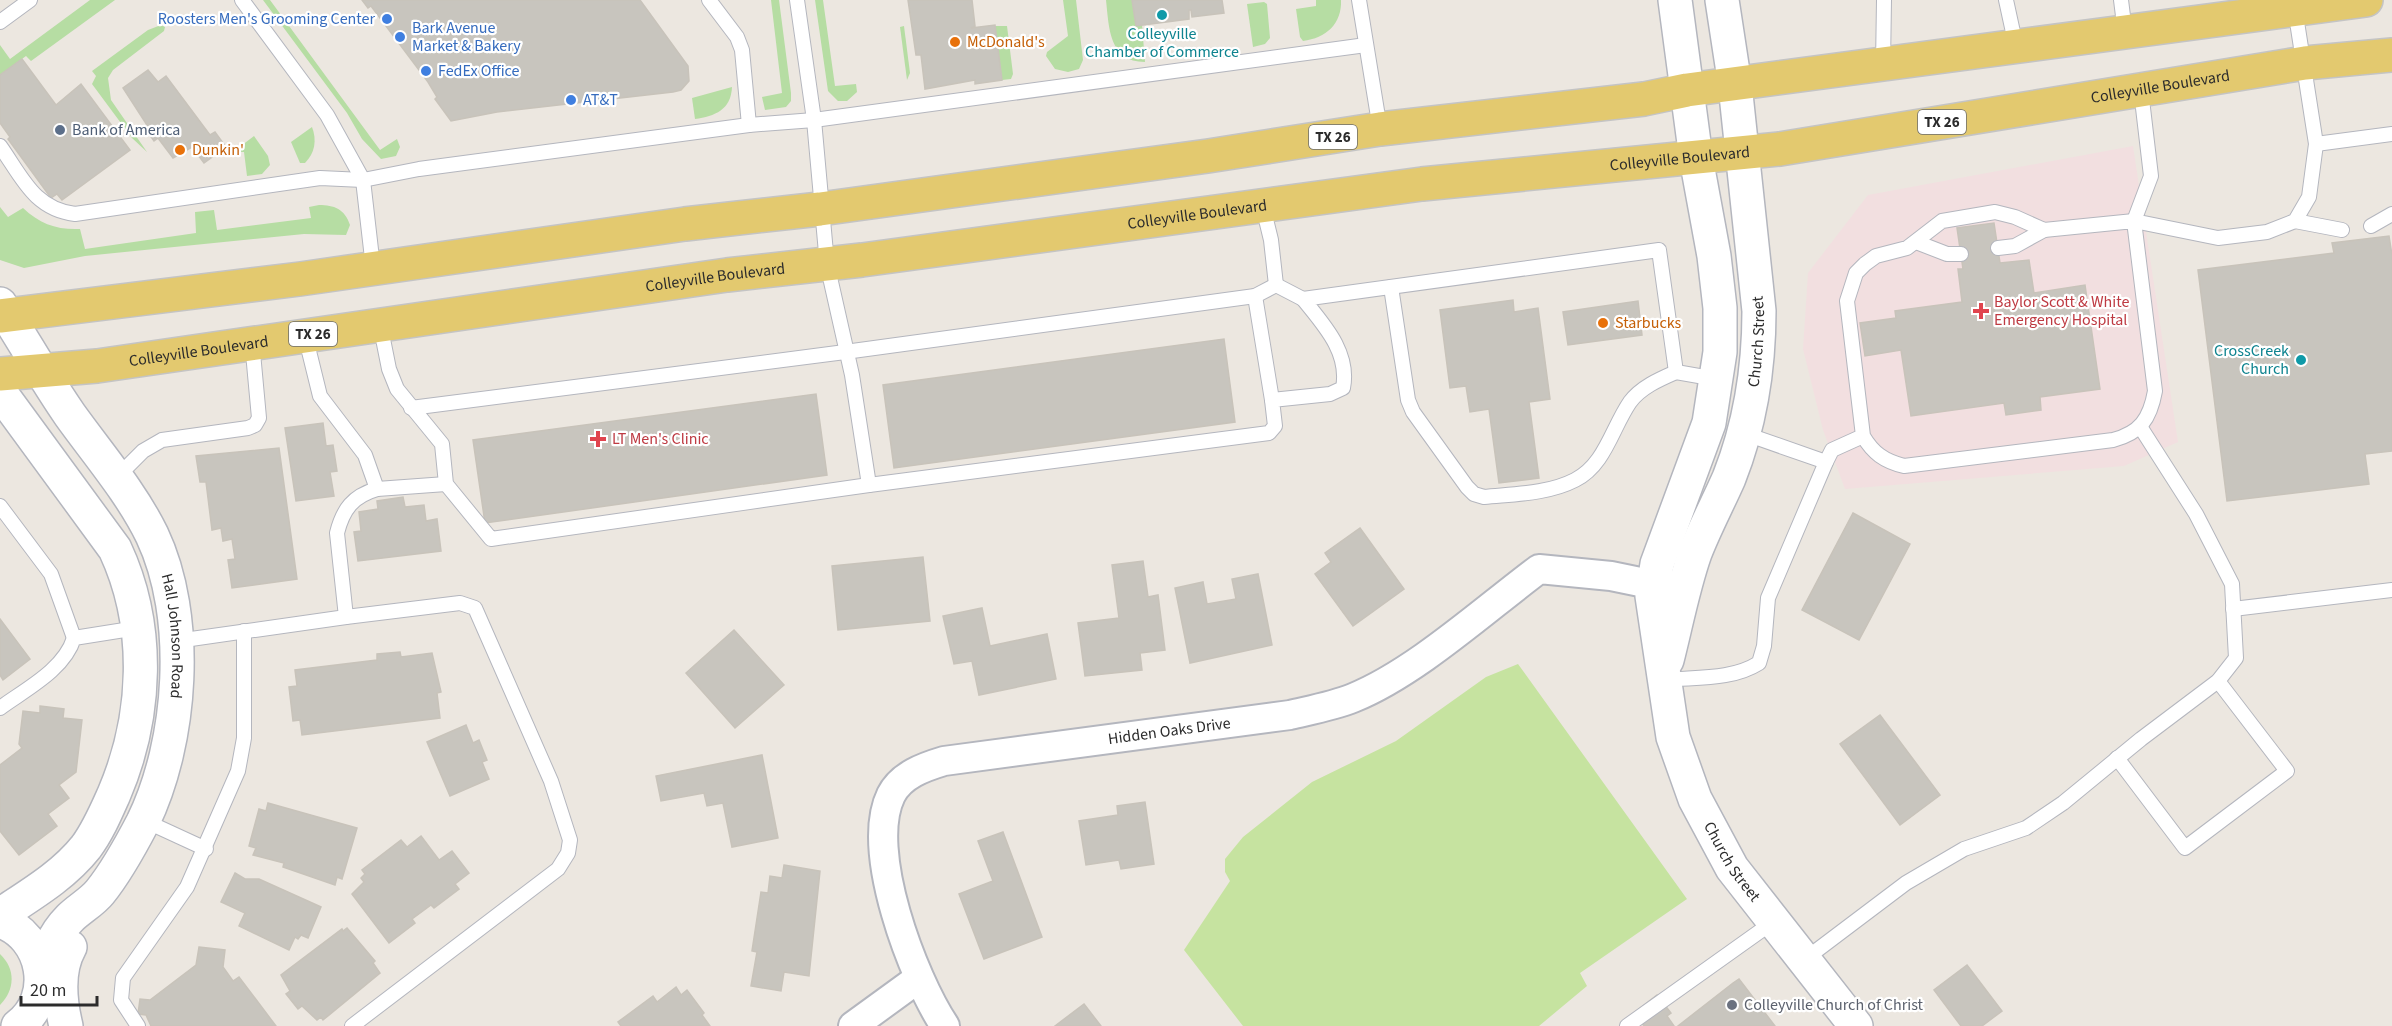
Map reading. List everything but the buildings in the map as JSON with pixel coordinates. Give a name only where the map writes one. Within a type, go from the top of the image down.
[{"type":"main road","name":"TX 26","points":[[2,312],[300,279],[685,224],[820,209],[1208,156],[1380,129],[1644,99],[1687,90],[2125,32],[2222,14],[2294,4],[2366,0]]},
{"type":"main road","name":"Colleyville Boulevard","points":[[0,374],[98,366],[727,275],[1263,207],[1422,184],[1743,154],[2305,63],[2392,55]]},
{"type":"street","name":"Church Street","points":[[1675,0],[1696,158],[1720,308],[1718,379],[1709,423],[1660,554],[1652,596],[1673,737],[1695,799],[1732,868],[1856,1026]]},
{"type":"street","name":"Church Street","points":[[1665,675],[1694,556],[1729,477],[1743,433],[1753,387],[1759,311],[1736,85],[1722,0]]},
{"type":"street","name":"Hall Johnson Road","points":[[2,312],[152,536],[165,573],[173,609],[175,641],[177,686],[170,741],[143,820],[100,893],[68,920],[52,941],[46,953],[35,1009]]},
{"type":"street","points":[[1718,379],[1753,387]]},
{"type":"street","name":"Hall Johnson Road","points":[[0,392],[115,549],[126,573],[139,628],[139,689],[129,755],[97,831],[72,862],[38,890],[0,915]]},
{"type":"street","name":"Hidden Oaks Drive","points":[[945,1026],[919,978],[902,933],[883,840],[885,813],[892,794],[903,780],[920,769],[944,760],[1290,715],[1332,705],[1374,688],[1405,670],[1539,569],[1611,576],[1685,592]]},
{"type":"street","points":[[139,628],[175,641]]},
{"type":"street","points":[[110,802],[143,820]]},
{"type":"street","points":[[66,1026],[61,997],[64,964],[68,951],[100,893]]},
{"type":"street","points":[[0,921],[15,928],[32,945],[37,956],[35,1009]]},
{"type":"street","points":[[853,1026],[919,978]]},
{"type":"lane","points":[[0,22],[30,0]]},
{"type":"lane","points":[[242,0],[327,115],[363,180],[373,267]]},
{"type":"lane","points":[[709,0],[737,37],[742,50],[749,125]]},
{"type":"lane","points":[[797,0],[814,120],[820,209],[827,264],[852,375],[869,485]]},
{"type":"lane","points":[[1359,0],[1380,129]]},
{"type":"lane","points":[[1883,65],[1884,0]]},
{"type":"lane","points":[[2006,0],[2016,46]]},
{"type":"lane","points":[[2121,0],[2125,32]]},
{"type":"lane","points":[[2294,4],[2316,144],[2309,197],[2295,221]]},
{"type":"lane","points":[[0,146],[45,206],[58,212],[75,214],[320,178],[363,180],[419,170],[749,125],[814,120],[1366,45]]},
{"type":"lane","points":[[2044,230],[2014,217],[1995,212],[1942,221],[1916,242],[1876,256],[1856,273],[1846,301],[1863,436],[1876,454],[1888,462],[1904,466],[2113,440],[2142,428],[2151,410],[2155,391],[2134,221],[2151,176],[2141,91]]},
{"type":"lane","points":[[2316,144],[2392,134]]},
{"type":"lane","points":[[1263,207],[1271,240],[1276,285]]},
{"type":"lane","points":[[2371,226],[2392,214]]},
{"type":"lane","points":[[1998,248],[2015,246],[2044,230],[2134,221],[2218,238],[2267,232],[2295,221],[2342,230]]},
{"type":"lane","points":[[1916,242],[1947,254],[1961,254]]},
{"type":"lane","points":[[1302,299],[1659,250],[1677,372]]},
{"type":"lane","points":[[411,408],[1255,296],[1276,285]]},
{"type":"lane","points":[[1272,400],[1330,394],[1343,388],[1345,378],[1334,338],[1302,299],[1276,285]]},
{"type":"lane","points":[[1391,287],[1408,399],[1413,412],[1467,487],[1474,494],[1484,497],[1551,489],[1577,479],[1599,457],[1630,402],[1656,381],[1677,372],[1718,379]]},
{"type":"lane","points":[[380,324],[389,369],[397,389],[442,444],[446,484],[491,539],[869,485],[1269,433],[1275,426],[1255,296]]},
{"type":"lane","points":[[305,335],[320,396],[365,455],[376,489]]},
{"type":"lane","points":[[115,479],[143,451],[162,440],[255,425],[259,418],[252,342]]},
{"type":"lane","points":[[1804,960],[1916,877],[1964,849],[2026,828],[2063,803],[2117,758],[2218,681],[2236,658],[2232,584],[2196,514],[2142,428]]},
{"type":"lane","points":[[1743,433],[1826,462]]},
{"type":"lane","points":[[1665,675],[1733,674],[1746,671],[1759,663],[1764,646],[1768,598],[1826,462],[1832,450],[1863,436]]},
{"type":"lane","points":[[346,617],[337,533],[340,520],[353,500],[360,494],[376,489],[446,484]]},
{"type":"lane","points":[[0,506],[51,574],[74,638],[70,650],[61,662],[0,708]]},
{"type":"lane","points":[[2233,609],[2392,590]]},
{"type":"lane","points":[[175,641],[460,603],[475,608],[551,781],[570,840],[568,853],[558,869],[352,1026]]},
{"type":"lane","points":[[74,638],[139,628]]},
{"type":"lane","points":[[138,1026],[121,1000],[123,978],[180,901],[206,849],[242,757],[244,632]]},
{"type":"lane","points":[[2117,758],[2185,848],[2287,771],[2218,681]]},
{"type":"lane","points":[[143,820],[206,849]]},
{"type":"lane","points":[[1627,1026],[1773,922]]},
{"type":"shaded area","name":"Baylor Scott & White Emergency Hospital","points":[[2133,146],[2178,442],[2124,466],[1845,489],[1823,430],[1803,349],[1808,273],[1868,195]]},
{"type":"green space","points":[[90,0],[115,0],[31,61],[26,56],[0,75],[0,45],[10,59]]},
{"type":"green space","points":[[263,0],[270,0],[380,150],[397,139],[400,147],[396,156],[381,159],[362,139],[347,113]]},
{"type":"green space","points":[[771,0],[779,0],[791,101],[786,107],[765,110],[762,97],[782,93]]},
{"type":"green space","points":[[815,0],[823,0],[835,86],[856,84],[857,92],[847,101],[838,101],[828,91]]},
{"type":"green space","points":[[1063,0],[1076,0],[1083,60],[1079,69],[1068,72],[1055,69],[1046,56],[1047,52],[1068,36]]},
{"type":"green space","points":[[1106,0],[1132,0],[1136,26],[1142,25],[1145,62],[1124,56],[1118,50],[1110,32]]},
{"type":"green space","points":[[1316,0],[1341,0],[1339,16],[1325,33],[1303,41],[1300,37],[1296,9],[1316,6]]},
{"type":"green space","points":[[1264,2],[1267,4],[1270,38],[1265,44],[1253,47],[1247,4]]},
{"type":"green space","points":[[161,25],[165,27],[164,31],[113,70],[108,78],[111,100],[147,152],[132,138],[92,84],[96,76],[92,71],[148,30]]},
{"type":"green space","points":[[904,26],[910,73],[907,80],[900,27]]},
{"type":"green space","points":[[995,26],[1007,26],[1013,74],[1011,79],[1002,80]]},
{"type":"green space","points":[[732,87],[729,101],[721,110],[715,114],[695,119],[692,98]]},
{"type":"green space","points":[[312,127],[315,141],[313,151],[305,163],[300,163],[291,142]]},
{"type":"green space","points":[[254,136],[268,156],[270,165],[262,174],[247,176],[244,152],[239,152],[237,149]]},
{"type":"green space","points":[[319,205],[334,207],[345,215],[350,225],[346,235],[304,234],[85,256],[24,268],[0,260],[0,207],[8,217],[23,208],[49,225],[80,229],[85,249],[196,233],[195,212],[214,210],[217,230],[311,218],[309,207]]},
{"type":"green space","points":[[1518,664],[1687,899],[1580,973],[1587,986],[1539,1026],[1243,1026],[1184,950],[1230,881],[1225,872],[1225,859],[1243,837],[1312,782],[1396,741],[1486,677]]},
{"type":"green space","points":[[0,954],[9,966],[12,980],[9,993],[0,1005]]},
{"type":"place","name":"Colleyville Chamber of Commerce","points":[[1162,15]]},
{"type":"place","name":"Roosters Men's Grooming Center","points":[[387,19]]},
{"type":"place","name":"Bark Avenue Market & Bakery","points":[[400,37]]},
{"type":"place","name":"McDonald's","points":[[955,42]]},
{"type":"place","name":"FedEx Office","points":[[426,71]]},
{"type":"place","name":"AT&T","points":[[571,100]]},
{"type":"place","name":"Bank of America","points":[[60,130]]},
{"type":"place","name":"Dunkin'","points":[[180,150]]},
{"type":"place","name":"Baylor Scott & White Emergency Hospital","points":[[1981,311]]},
{"type":"place","name":"Starbucks","points":[[1603,323]]},
{"type":"place","name":"CrossCreek Church","points":[[2301,360]]},
{"type":"place","name":"LT Men's Clinic","points":[[598,439]]},
{"type":"place","name":"Colleyville Church of Christ","points":[[1732,1005]]}]
